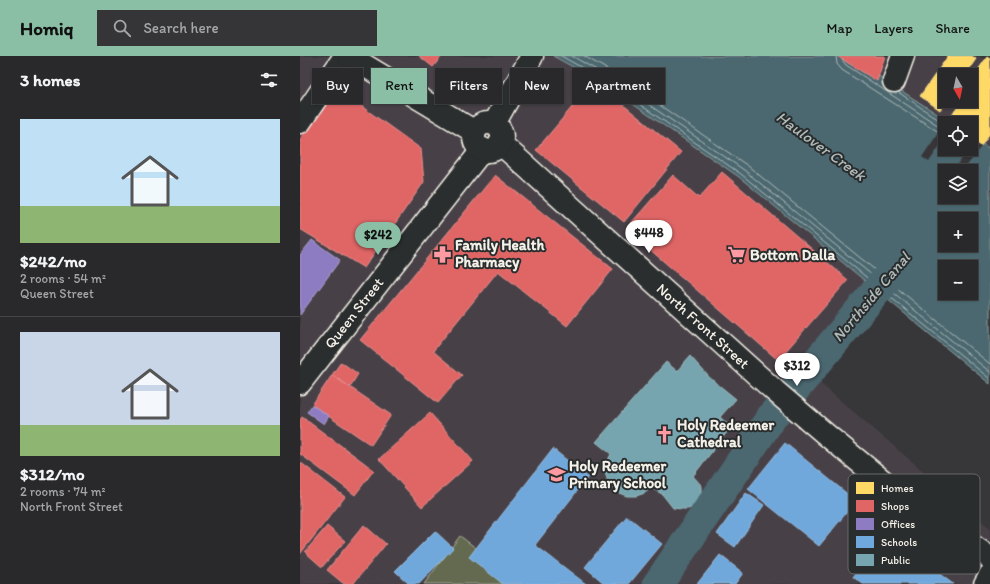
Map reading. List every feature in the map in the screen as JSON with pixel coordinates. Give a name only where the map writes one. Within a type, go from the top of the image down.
[{"type":"street","points":[[300,122],[345,56]]},
{"type":"street","name":"North Front Street","points":[[349,56],[488,137],[775,391],[875,474]]},
{"type":"street","name":"Queen Street","points":[[300,383],[488,137],[532,56]]},
{"type":"street","points":[[894,81],[903,56]]},
{"type":"street","name":"North Front Street","points":[[980,551],[990,558]]},
{"type":"street","points":[[984,584],[990,575]]},
{"type":"shaded area","points":[[300,56],[553,56],[575,68],[572,68],[572,104],[633,104],[739,177],[882,295],[814,378],[927,474],[848,474],[848,574],[980,574],[980,519],[990,528],[990,584],[300,584]]},
{"type":"shaded area","points":[[848,56],[979,56],[990,64],[990,149],[978,140],[978,116],[940,116]]},
{"type":"green space","points":[[460,536],[523,584],[424,584]]},
{"type":"water","name":"Haulover Creek","points":[[553,56],[848,56],[940,116],[938,116],[938,156],[978,156],[978,141],[990,149],[990,384],[739,177],[633,104],[665,104],[665,68],[575,68]]},
{"type":"pier","points":[[938,133],[938,148],[929,162],[922,157]]},
{"type":"pier","points":[[978,140],[983,144],[978,151]]},
{"type":"pier","points":[[964,156],[974,156],[968,164],[958,164]]},
{"type":"building: Homes","points":[[948,56],[972,56],[976,59],[970,68],[940,68]]},
{"type":"building: Homes","points":[[987,57],[990,59],[990,133],[981,146],[978,144],[978,116],[951,116],[957,108],[978,108],[978,70]]},
{"type":"building: Homes","points":[[938,70],[938,108],[941,108],[940,110],[920,96]]},
{"type":"building: Shops","points":[[419,56],[442,56],[433,67]]},
{"type":"building: Shops","points":[[837,56],[885,56],[877,81]]},
{"type":"building: Shops","points":[[318,104],[358,104],[421,149],[424,182],[364,268],[300,229],[300,140]]},
{"type":"building: Shops","points":[[575,104],[622,104],[681,152],[624,222],[536,150]]},
{"type":"building: Shops","name":"Bottom Dalla","points":[[722,172],[848,280],[778,360],[626,229],[673,175],[699,198]]},
{"type":"building: Shops","points":[[495,175],[613,269],[567,326],[498,271],[433,351],[462,375],[438,403],[360,340]]},
{"type":"building: Shops","points":[[341,362],[358,374],[350,387],[332,375]]},
{"type":"building: Shops","points":[[332,375],[391,415],[371,445],[312,405]]},
{"type":"building: Shops","points":[[430,413],[473,461],[422,507],[379,459]]},
{"type":"building: Shops","points":[[302,417],[374,470],[355,495],[300,454],[300,420]]},
{"type":"building: Shops","points":[[300,462],[345,497],[300,554]]},
{"type":"building: Shops","points":[[364,525],[386,544],[353,584],[344,584],[327,570]]},
{"type":"building: Shops","points":[[327,526],[345,541],[322,567],[305,552]]},
{"type":"building: Offices","points":[[312,240],[340,260],[300,315],[300,255]]},
{"type":"building: Offices","points":[[312,405],[329,416],[324,424],[307,412]]},
{"type":"building: Schools","points":[[785,443],[848,494],[848,511],[819,546],[748,489]]},
{"type":"building: Schools","points":[[553,449],[588,477],[535,545],[586,584],[503,584],[469,557]]},
{"type":"building: Schools","points":[[746,493],[764,505],[735,547],[717,534]]},
{"type":"building: Schools","points":[[627,516],[662,544],[629,584],[605,584],[585,567]]},
{"type":"building: Schools","points":[[435,531],[453,548],[419,584],[409,584],[395,571]]},
{"type":"building: Schools","points":[[720,555],[743,573],[735,584],[697,584]]},
{"type":"building: Schools","points":[[855,574],[940,574],[953,584],[863,584],[853,577]]},
{"type":"building: Public","name":"Holy Redeemer Cathedral","points":[[690,356],[709,377],[736,399],[720,417],[731,427],[693,476],[701,485],[701,497],[694,507],[682,509],[673,508],[662,494],[651,488],[645,493],[636,496],[627,496],[619,493],[611,487],[605,471],[611,454],[596,442],[666,362],[677,371]]},
{"type":"waterway","name":"Northside Canal","points":[[658,584],[773,415],[903,259]]},
{"type":"place","name":"Family Health Pharmacy","points":[[442,254]]},
{"type":"place","name":"Bottom Dalla","points":[[737,255]]},
{"type":"place","name":"Holy Redeemer Cathedral","points":[[664,434]]},
{"type":"place","name":"Holy Redeemer Primary School","points":[[556,475]]}]
